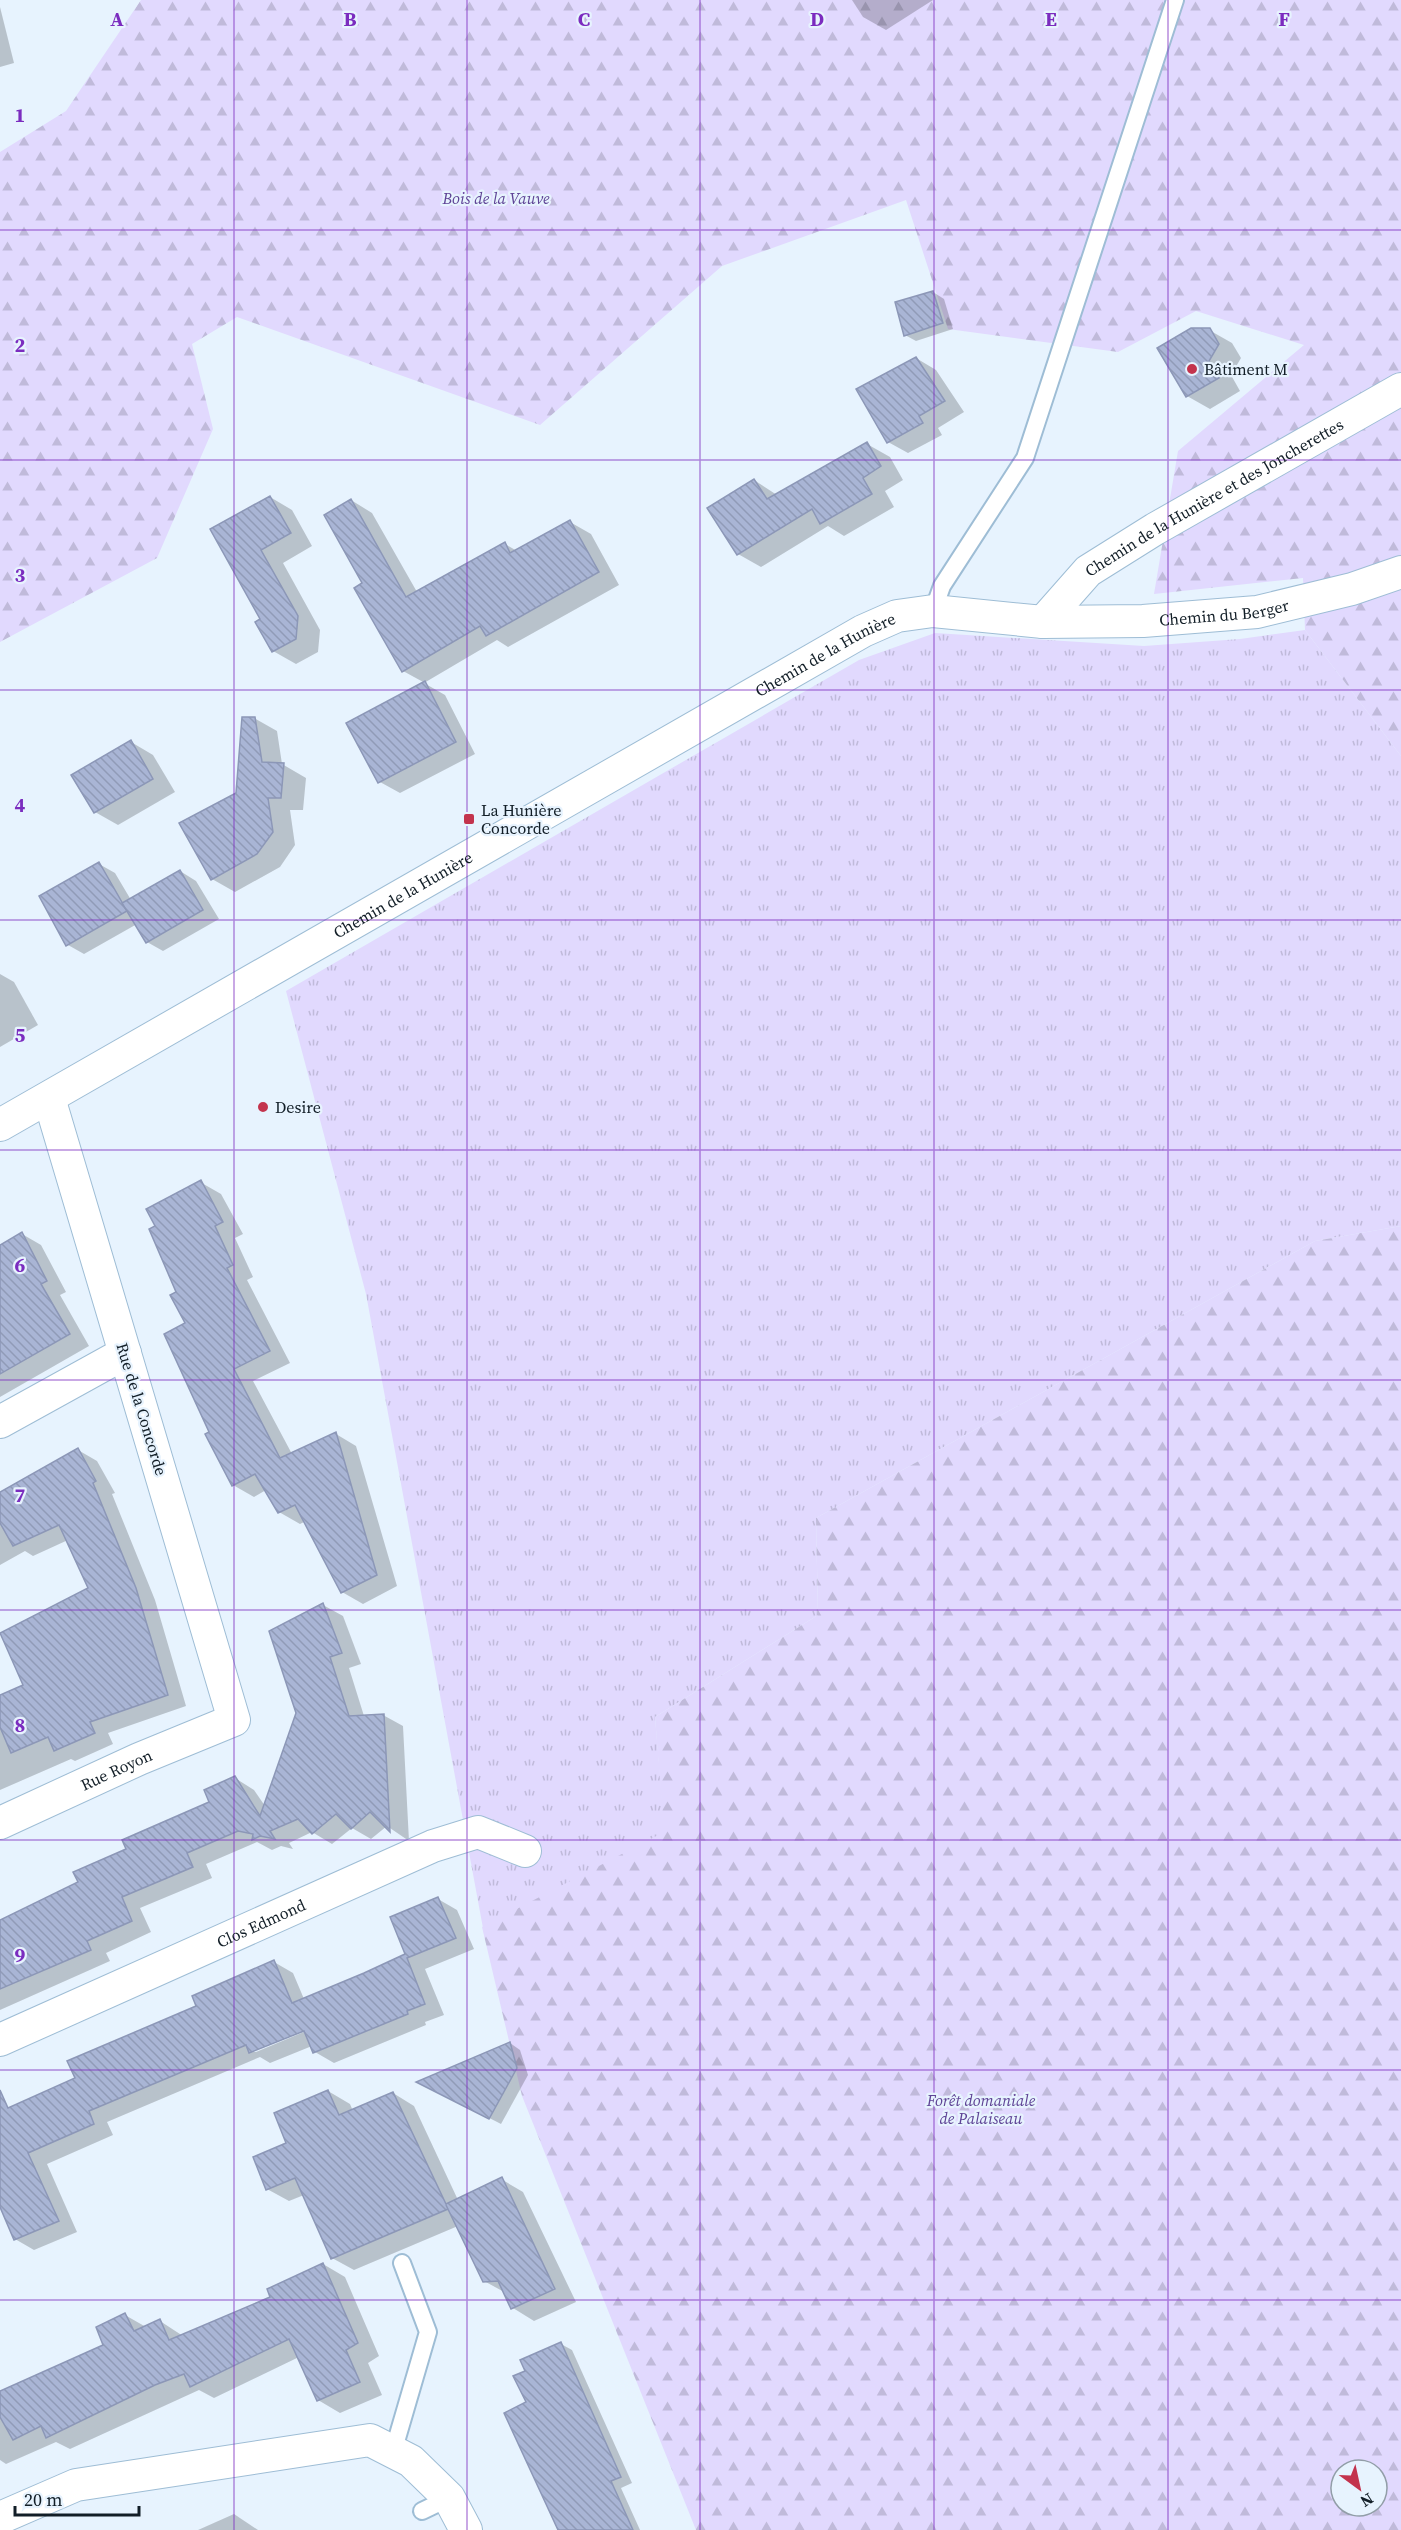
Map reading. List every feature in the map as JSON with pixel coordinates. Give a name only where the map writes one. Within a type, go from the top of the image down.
[{"type":"street","name":"Chemin de la Hunière et des Joncherettes","points":[[1043,622],[1088,571],[1155,528],[1401,389]]},
{"type":"street","name":"Chemin du Berger","points":[[1043,622],[1143,621],[1257,612],[1352,589],[1401,572]]},
{"type":"street","name":"Chemin de la Hunière","points":[[0,1125],[863,631],[897,616],[933,610],[1043,622]]},
{"type":"street","name":"Rue de la Concorde","points":[[50,1098],[234,1720]]},
{"type":"street","points":[[0,1422],[125,1353]]},
{"type":"street","name":"Rue Royon","points":[[0,1823],[139,1759],[234,1720]]},
{"type":"street","name":"Clos Edmond","points":[[0,2040],[433,1846],[478,1832],[525,1851]]},
{"type":"street","points":[[0,2518],[76,2485],[370,2440],[411,2461],[435,2505],[466,2530]]},
{"type":"lane","points":[[933,610],[942,586],[1025,458],[1175,0]]},
{"type":"lane","points":[[393,2452],[428,2332],[402,2264]]},
{"type":"green space","name":"Bois de la Vauve","points":[[141,0],[1401,0],[1401,756],[1305,630],[1303,578],[1154,594],[1178,451],[1304,345],[1196,311],[1118,352],[948,329],[906,200],[722,266],[540,425],[237,317],[192,344],[213,429],[157,558],[0,642],[0,152],[66,111]]},
{"type":"green space","points":[[1305,630],[1401,756],[1401,1226],[1315,1241],[816,1518],[818,1615],[655,1717],[665,1833],[485,1939],[366,1294],[286,991],[859,660],[935,633],[1144,646],[1240,639]]},
{"type":"green space","name":"Forêt domaniale de Palaiseau","points":[[1401,1226],[1401,2530],[696,2530],[522,2096],[482,1927],[664,1832],[655,1717],[818,1615],[816,1518],[1315,1241]]},
{"type":"building","points":[[933,291],[943,323],[904,336],[895,302]]},
{"type":"building","name":"Bâtiment M","points":[[1191,328],[1210,328],[1219,344],[1209,361],[1219,378],[1186,397],[1157,348]]},
{"type":"building","points":[[916,357],[945,401],[919,416],[923,423],[887,443],[856,389]]},
{"type":"building","points":[[867,442],[881,466],[863,478],[872,494],[820,524],[812,509],[737,555],[707,508],[754,479],[767,499]]},
{"type":"building","points":[[270,496],[291,533],[261,550],[298,616],[296,639],[272,652],[255,622],[260,619],[210,529]]},
{"type":"building","points":[[351,499],[406,597],[505,542],[510,553],[570,520],[599,572],[486,636],[480,626],[402,672],[354,588],[362,583],[324,515]]},
{"type":"building","points":[[425,681],[456,742],[378,783],[346,723]]},
{"type":"building","points":[[242,717],[255,717],[262,762],[284,763],[281,798],[268,798],[273,832],[257,854],[211,880],[179,823],[236,793]]},
{"type":"building","points":[[131,740],[153,779],[94,813],[71,775]]},
{"type":"building","points":[[99,862],[127,911],[66,946],[39,896]]},
{"type":"building","points":[[180,870],[203,910],[146,943],[122,903]]},
{"type":"building","points":[[201,1180],[223,1222],[215,1226],[233,1265],[227,1268],[270,1351],[234,1369],[280,1458],[336,1432],[377,1575],[341,1593],[295,1505],[278,1513],[255,1474],[232,1486],[205,1434],[209,1432],[164,1334],[185,1323],[170,1295],[176,1292],[149,1229],[155,1226],[146,1209]]},
{"type":"building","points":[[22,1232],[47,1281],[41,1284],[70,1334],[0,1374],[0,1245]]},
{"type":"building","points":[[78,1448],[96,1481],[93,1483],[136,1588],[168,1695],[90,1722],[95,1733],[54,1751],[48,1737],[11,1753],[0,1727],[0,1695],[23,1685],[0,1633],[88,1588],[59,1525],[13,1546],[0,1523],[0,1492]]},
{"type":"building","points":[[323,1603],[342,1653],[330,1657],[349,1716],[384,1714],[390,1832],[370,1812],[351,1829],[336,1814],[312,1834],[298,1819],[270,1831],[275,1839],[260,1836],[252,1840],[253,1834],[238,1831],[187,1853],[193,1867],[122,1897],[132,1921],[87,1941],[91,1950],[0,1989],[0,1920],[78,1882],[73,1872],[126,1849],[122,1840],[209,1802],[204,1790],[235,1776],[260,1816],[296,1713],[269,1631]]},
{"type":"building","points":[[438,1897],[456,1938],[407,1958],[425,2004],[407,2011],[408,2014],[313,2053],[304,2031],[249,2053],[246,2045],[89,2111],[94,2124],[28,2153],[59,2221],[14,2240],[0,2207],[0,2090],[8,2108],[75,2078],[67,2061],[196,2006],[192,1996],[274,1960],[292,2003],[364,1973],[405,1954],[390,1917]]},
{"type":"building","points":[[510,2042],[517,2068],[489,2119],[416,2082]]},
{"type":"building","points":[[328,2090],[339,2115],[393,2092],[446,2204],[502,2177],[555,2289],[511,2309],[498,2281],[483,2282],[448,2209],[331,2259],[295,2178],[266,2190],[253,2157],[286,2143],[274,2113]]},
{"type":"building","points":[[323,2263],[358,2343],[346,2350],[360,2382],[317,2401],[289,2339],[190,2387],[184,2374],[155,2385],[46,2438],[41,2426],[13,2440],[0,2417],[0,2391],[103,2345],[96,2327],[125,2313],[134,2331],[160,2319],[169,2340],[270,2297],[267,2289]]},
{"type":"building","points":[[561,2342],[621,2477],[611,2481],[633,2530],[558,2530],[504,2413],[526,2402],[513,2376],[525,2371],[520,2360]]},
{"type":"place","name":"Bâtiment M","points":[[1192,369]]},
{"type":"place","name":"La Hunière Concorde","points":[[469,819]]},
{"type":"place","name":"Desire","points":[[263,1107]]}]
